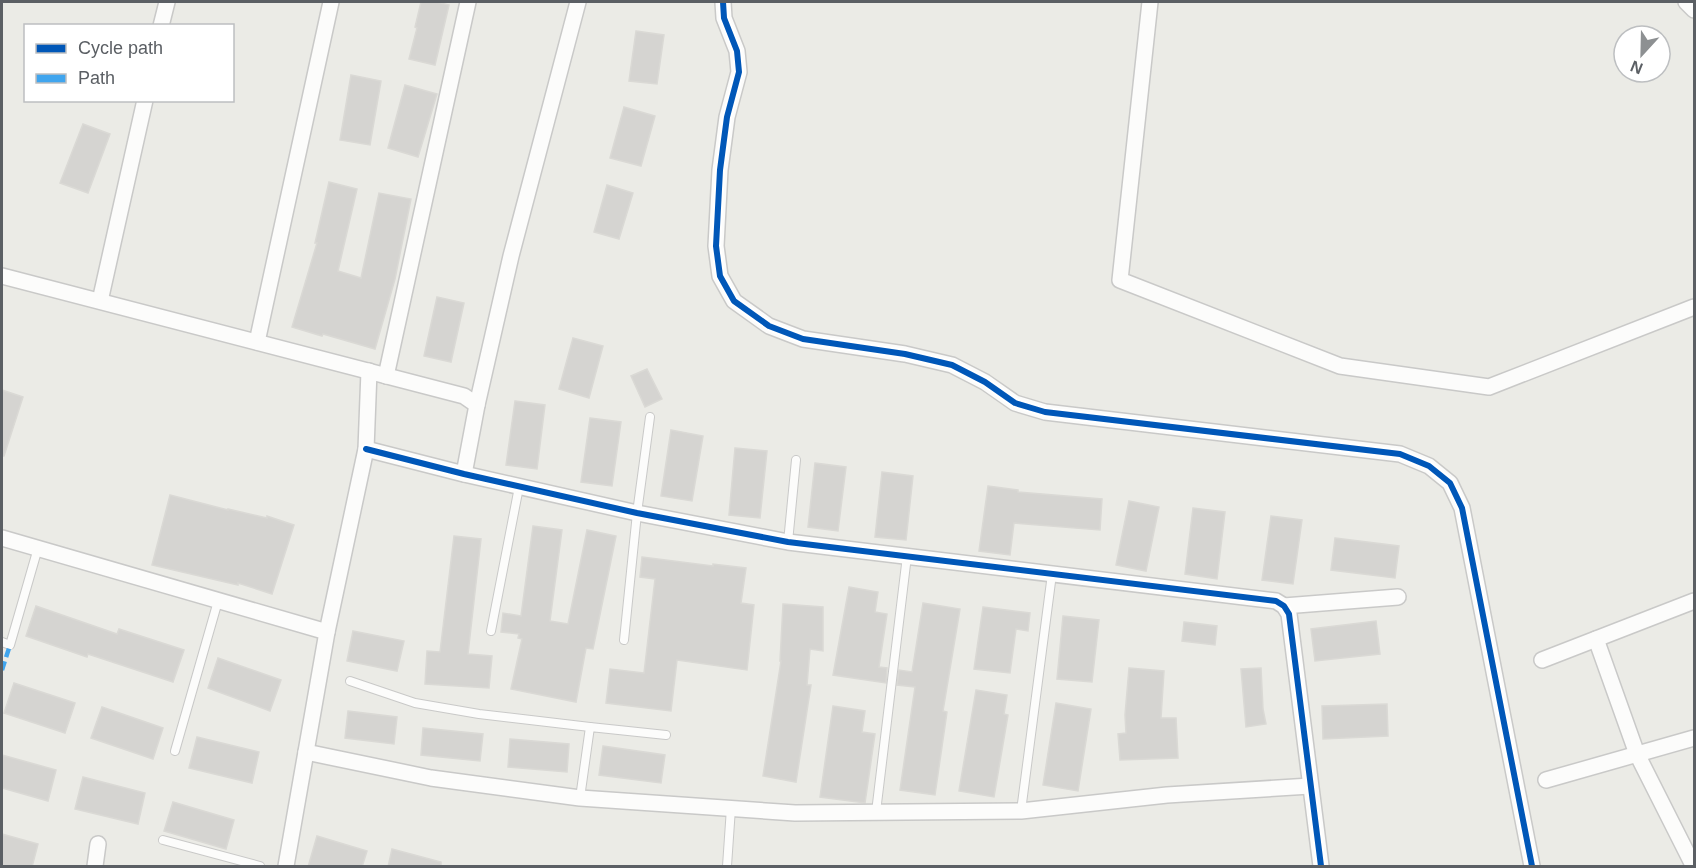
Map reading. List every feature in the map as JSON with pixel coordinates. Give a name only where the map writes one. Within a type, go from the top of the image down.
[{"type":"street","points":[[162,24],[167,2]]},
{"type":"street","points":[[257,342],[331,2]]},
{"type":"street","points":[[386,376],[468,2]]},
{"type":"street","points":[[464,474],[477,405],[511,256],[578,2]]},
{"type":"street","points":[[723,2],[724,18],[737,51],[739,72],[727,117],[720,170],[716,246],[720,276],[734,301],[769,326],[803,339],[905,354],[952,365],[985,382],[1015,403],[1045,412],[1400,454],[1429,466],[1450,483],[1462,508],[1532,867]]},
{"type":"street","points":[[1150,2],[1120,280],[1340,366],[1489,387],[1695,307]]},
{"type":"street","points":[[1686,2],[1695,10]]},
{"type":"street","points":[[100,301],[145,102]]},
{"type":"street","points":[[2,276],[464,396],[477,405]]},
{"type":"street","points":[[286,867],[327,632],[366,449],[369,371]]},
{"type":"street","points":[[366,449],[519,487],[637,513],[788,542],[1276,601],[1284,606],[1289,614],[1321,867]]},
{"type":"street","points":[[2,538],[327,632]]},
{"type":"street","points":[[1284,606],[1398,597]]},
{"type":"street","points":[[1542,660],[1695,601]]},
{"type":"street","points":[[1596,639],[1637,754],[1688,864]]},
{"type":"street","points":[[1546,780],[1695,738]]},
{"type":"street","points":[[306,752],[431,778],[580,798],[795,813],[1021,811],[1167,795],[1310,786]]},
{"type":"street","points":[[94,867],[98,844]]},
{"type":"lane","points":[[624,640],[650,417]]},
{"type":"lane","points":[[788,542],[796,460]]},
{"type":"lane","points":[[491,631],[519,487]]},
{"type":"lane","points":[[2,642],[10,645],[38,548]]},
{"type":"lane","points":[[876,812],[908,556]]},
{"type":"lane","points":[[1021,811],[1052,574]]},
{"type":"lane","points":[[175,751],[218,601]]},
{"type":"lane","points":[[350,681],[424,705],[479,714],[666,735]]},
{"type":"lane","points":[[580,798],[590,727]]},
{"type":"lane","points":[[727,867],[731,808]]},
{"type":"lane","points":[[163,840],[260,867]]},
{"type":"building","points":[[421,2],[449,5],[435,65],[409,59]]},
{"type":"building","points":[[636,31],[664,35],[657,84],[629,81]]},
{"type":"building","points":[[351,75],[381,81],[370,145],[340,140]]},
{"type":"building","points":[[405,85],[437,94],[418,157],[388,148]]},
{"type":"building","points":[[624,107],[655,116],[641,166],[610,158]]},
{"type":"building","points":[[83,124],[110,134],[88,193],[60,183]]},
{"type":"building","points":[[329,182],[357,189],[338,271],[361,278],[379,193],[411,199],[395,279],[375,349],[292,327],[317,243],[315,243]]},
{"type":"building","points":[[607,185],[633,193],[619,239],[594,232]]},
{"type":"building","points":[[437,297],[464,303],[451,362],[424,356]]},
{"type":"building","points":[[573,338],[603,346],[589,398],[559,389]]},
{"type":"building","points":[[647,369],[662,399],[645,407],[631,376]]},
{"type":"building","points":[[2,390],[23,397],[4,456],[2,456]]},
{"type":"building","points":[[515,401],[545,405],[537,469],[506,465]]},
{"type":"building","points":[[590,418],[621,422],[612,486],[581,482]]},
{"type":"building","points":[[671,430],[703,436],[692,501],[661,496]]},
{"type":"building","points":[[735,448],[767,451],[760,518],[729,515]]},
{"type":"building","points":[[815,463],[846,467],[838,531],[808,527]]},
{"type":"building","points":[[882,472],[913,476],[906,540],[875,537]]},
{"type":"building","points":[[988,486],[1018,490],[1018,492],[1102,499],[1100,530],[1014,523],[1010,555],[979,551]]},
{"type":"building","points":[[170,495],[228,510],[267,518],[267,516],[294,525],[272,594],[238,583],[238,585],[152,565]]},
{"type":"building","points":[[1129,501],[1159,507],[1146,571],[1116,565]]},
{"type":"building","points":[[1193,508],[1225,512],[1217,579],[1185,574]]},
{"type":"building","points":[[1271,516],[1302,520],[1293,584],[1262,580]]},
{"type":"building","points":[[533,526],[562,530],[550,621],[568,624],[587,530],[616,536],[593,649],[586,648],[576,702],[511,689],[522,639],[518,638],[519,634],[501,632],[503,613],[521,616]]},
{"type":"building","points":[[454,536],[481,539],[468,654],[492,656],[489,688],[425,684],[427,651],[440,652]]},
{"type":"building","points":[[1335,538],[1399,546],[1395,578],[1331,570]]},
{"type":"building","points":[[642,557],[746,568],[741,603],[754,605],[747,670],[677,660],[671,711],[606,703],[610,669],[644,673],[655,579],[640,577]]},
{"type":"building","points":[[849,587],[878,592],[875,612],[887,614],[879,667],[887,668],[886,683],[833,675]]},
{"type":"building","points":[[923,603],[960,609],[943,711],[947,712],[935,795],[900,790],[915,687],[897,685],[899,670],[912,672]]},
{"type":"building","points":[[783,604],[823,607],[823,651],[810,649],[807,685],[811,685],[796,782],[763,776],[781,661]]},
{"type":"building","points":[[36,606],[117,634],[119,629],[184,650],[173,682],[88,654],[87,657],[26,636]]},
{"type":"building","points":[[983,607],[1030,613],[1028,631],[1016,629],[1010,673],[974,669]]},
{"type":"building","points":[[1063,616],[1099,620],[1092,682],[1057,679]]},
{"type":"building","points":[[1376,621],[1380,654],[1315,661],[1311,629]]},
{"type":"building","points":[[1184,622],[1217,626],[1215,645],[1182,641]]},
{"type":"building","points":[[353,631],[404,641],[397,671],[347,661]]},
{"type":"building","points":[[218,658],[281,680],[270,711],[208,688]]},
{"type":"building","points":[[1129,668],[1164,671],[1161,718],[1176,718],[1178,758],[1120,760],[1118,734],[1126,733],[1125,715]]},
{"type":"building","points":[[1261,668],[1266,724],[1246,727],[1241,669]]},
{"type":"building","points":[[14,683],[75,703],[65,733],[4,713]]},
{"type":"building","points":[[976,690],[1007,695],[1004,714],[1008,715],[994,797],[959,791]]},
{"type":"building","points":[[1056,703],[1091,709],[1078,791],[1043,785]]},
{"type":"building","points":[[1387,704],[1388,736],[1323,739],[1322,706]]},
{"type":"building","points":[[833,706],[865,711],[862,732],[875,734],[865,803],[820,797]]},
{"type":"building","points":[[102,707],[163,728],[153,759],[91,738]]},
{"type":"building","points":[[348,711],[397,717],[394,744],[345,738]]},
{"type":"building","points":[[423,728],[483,734],[480,761],[421,755]]},
{"type":"building","points":[[197,737],[259,752],[252,783],[189,768]]},
{"type":"building","points":[[510,739],[569,744],[567,772],[508,767]]},
{"type":"building","points":[[603,746],[665,755],[661,783],[599,775]]},
{"type":"building","points":[[2,755],[56,770],[48,801],[2,788]]},
{"type":"building","points":[[83,777],[145,793],[138,824],[75,809]]},
{"type":"building","points":[[173,802],[234,820],[226,849],[164,831]]},
{"type":"building","points":[[2,834],[38,844],[32,867],[2,867]]},
{"type":"building","points":[[317,836],[367,851],[362,867],[308,867]]},
{"type":"building","points":[[392,849],[441,862],[441,867],[388,867]]},
{"type":"marked path","points":[[2,670],[10,645]]},
{"type":"cycle path","points":[[723,2],[724,18],[737,51],[739,72],[727,117],[720,170],[716,246],[720,276],[734,301],[769,326],[803,339],[905,354],[952,365],[985,382],[1015,403],[1045,412],[1400,454],[1429,466],[1450,483],[1462,508],[1532,866]]},
{"type":"cycle path","points":[[366,449],[464,474],[637,513],[788,542],[1276,601],[1284,606],[1289,614],[1321,866]]}]
